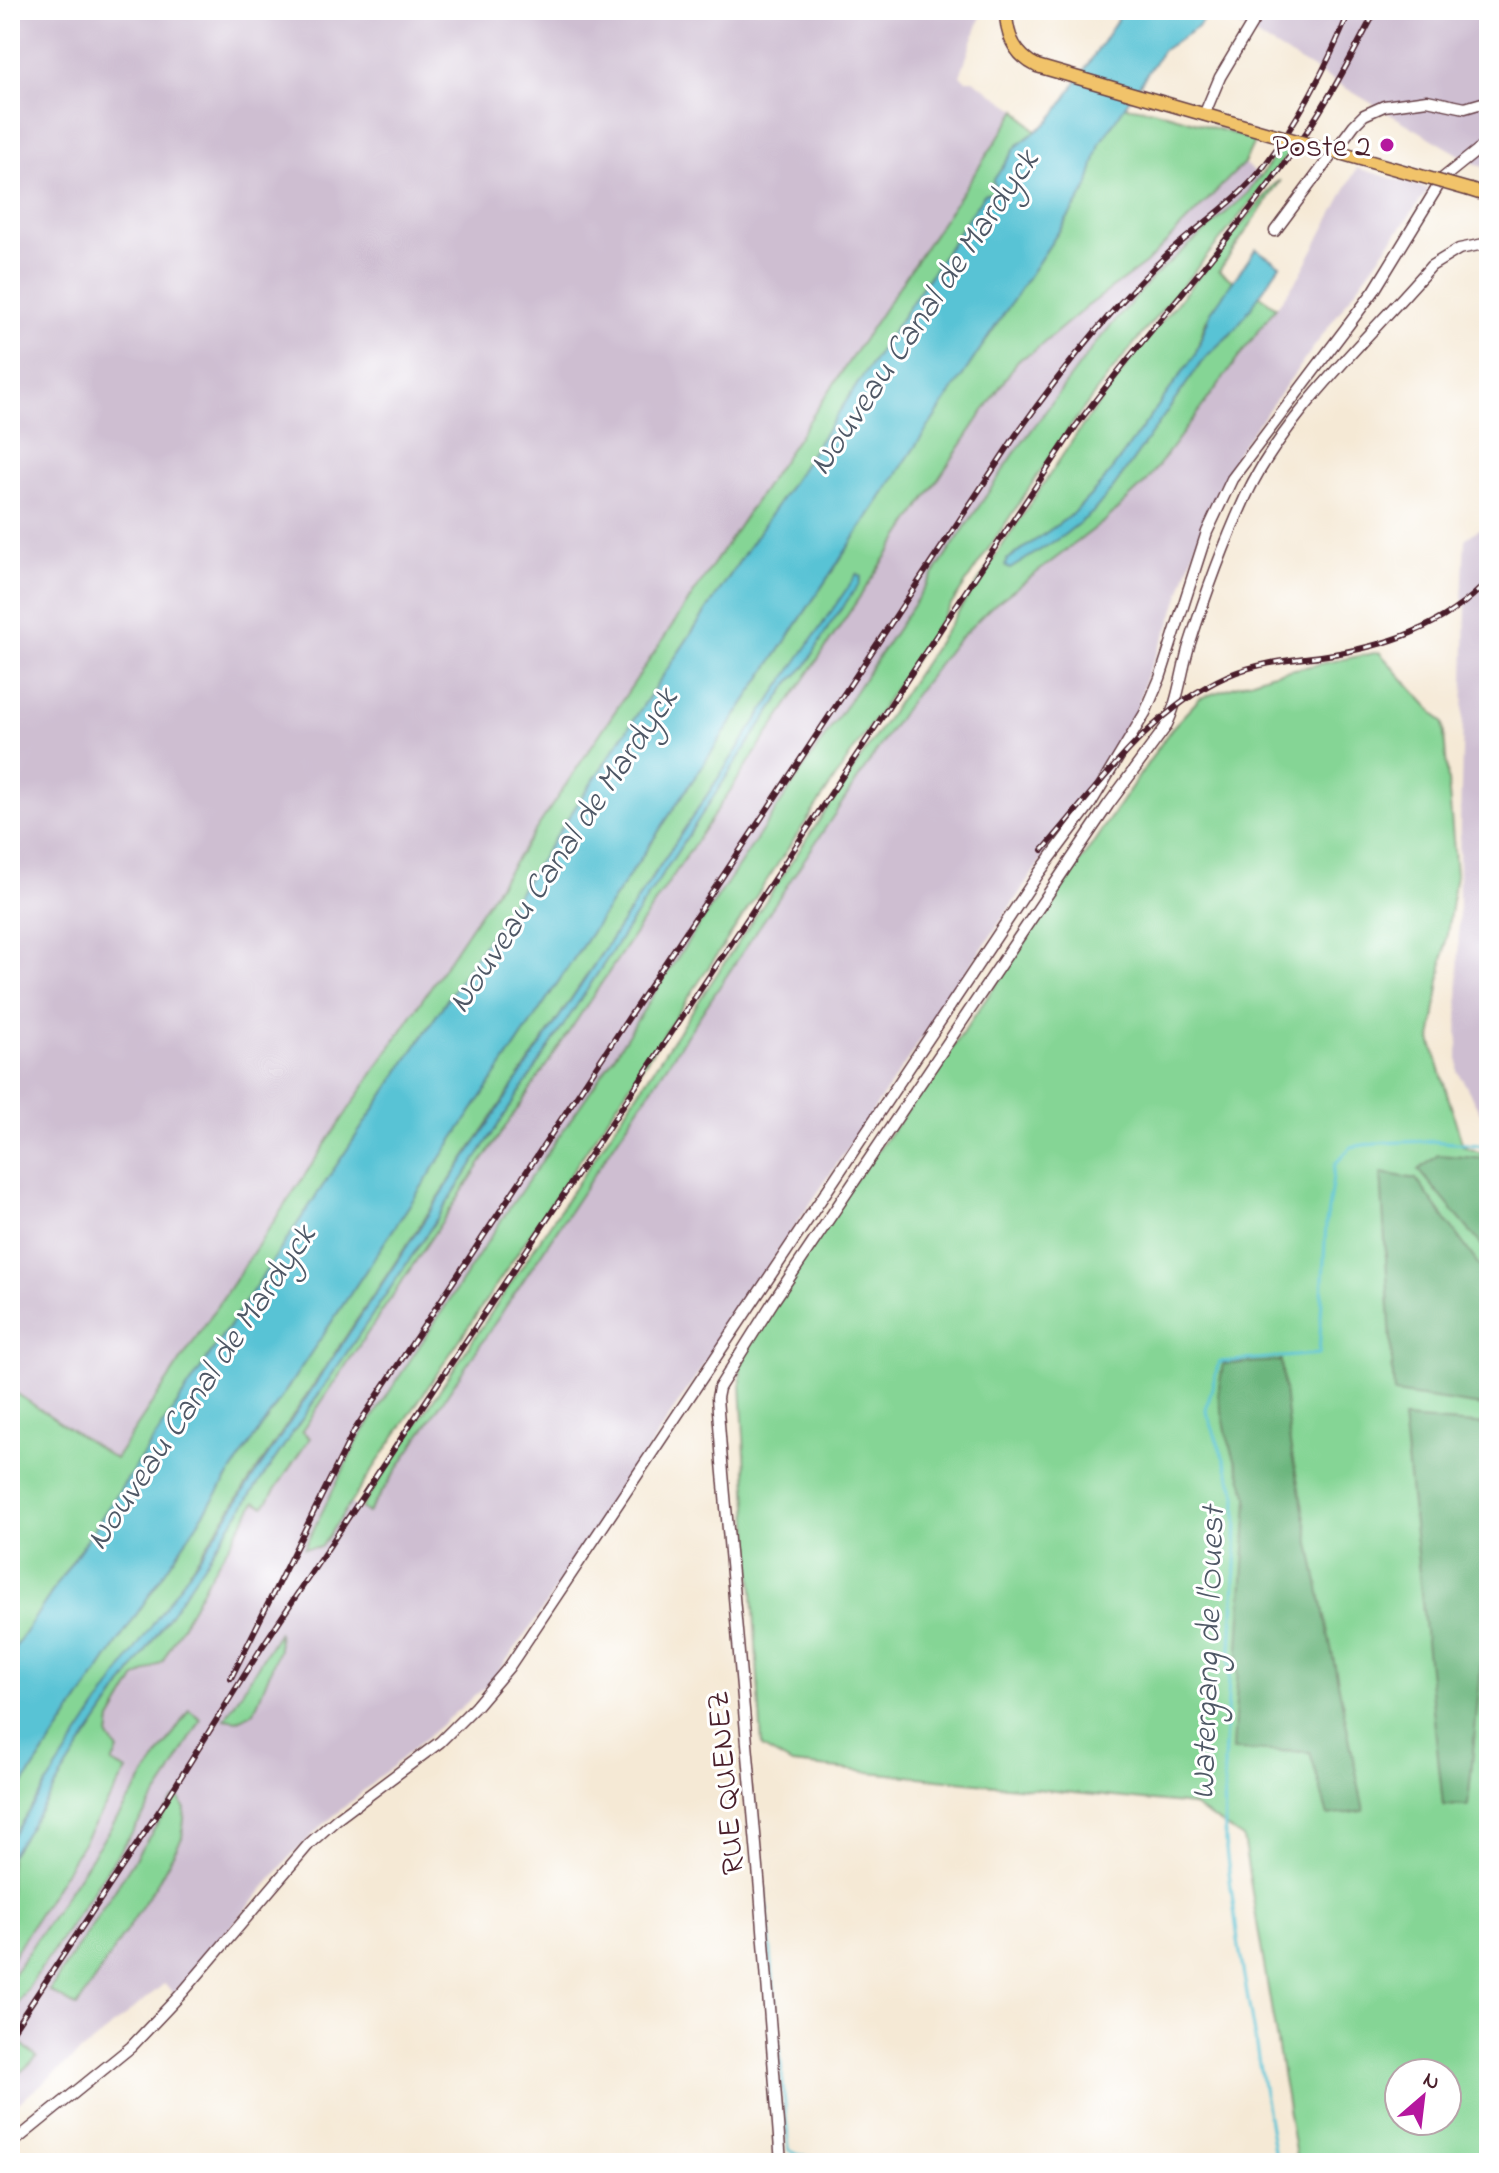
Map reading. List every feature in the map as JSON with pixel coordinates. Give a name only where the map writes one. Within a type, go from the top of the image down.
[{"type":"main road","points":[[1006,10],[1007,28],[1016,49],[1025,59],[1047,70],[1489,196]]},
{"type":"street","points":[[1204,115],[1220,77],[1260,10]]},
{"type":"street","points":[[1275,231],[1325,161],[1364,115],[1384,106],[1420,100],[1465,108],[1489,101]]},
{"type":"street","points":[[10,2145],[137,2042],[309,1844],[337,1819],[440,1742],[483,1699],[509,1667],[1039,873],[1085,812],[1127,747],[1157,687],[1211,521],[1237,472],[1369,297],[1438,185],[1451,170],[1489,141]]},
{"type":"street","points":[[1476,150],[1489,154]]},
{"type":"street","name":"RUE QUENEZ","points":[[781,2163],[717,1398],[721,1383],[1108,805],[1165,728],[1221,552],[1252,483],[1275,446],[1301,412],[1431,266],[1459,249],[1489,243]]},
{"type":"shaded area","points":[[10,10],[983,10],[960,76],[973,80],[1017,110],[115,1459],[10,1389]]},
{"type":"shaded area","points":[[1212,10],[1489,10],[1489,169],[1477,165]]},
{"type":"shaded area","points":[[1244,163],[1261,177],[1247,194],[1153,277],[1096,343],[1014,454],[609,1064],[510,1207],[358,1440],[305,1548],[321,1547],[350,1504],[368,1513],[910,701],[953,645],[990,608],[1106,520],[1147,481],[1300,275],[1357,168],[1429,189],[1238,451],[1211,505],[1169,627],[1146,677],[1134,723],[790,1234],[531,1627],[490,1683],[323,1825],[291,1856],[175,1994],[164,1984],[10,2110],[10,2015],[167,1780],[201,1720],[189,1711],[10,1979],[10,1961],[126,1772],[112,1762],[117,1750],[109,1737],[111,1720],[135,1679],[162,1662],[256,1501],[263,1506],[309,1438],[301,1432],[1018,360],[1033,352],[1146,263]]},
{"type":"shaded area","points":[[1489,522],[1489,1129],[1458,1071],[1465,539]]},
{"type":"green space","points":[[1124,106],[1153,110],[1255,140],[1244,163],[1146,263],[1033,352],[1018,360],[302,1431],[310,1438],[264,1506],[255,1502],[162,1662],[135,1679],[111,1720],[109,1737],[118,1751],[112,1763],[127,1771],[10,1961],[10,1857],[428,1232],[746,747],[790,682],[806,666],[858,584],[858,575],[767,705],[10,1840],[10,1804],[1081,198],[1100,143]]},
{"type":"green space","points":[[1017,110],[1036,131],[1017,146],[993,181],[998,191],[996,195],[985,193],[10,1655],[10,1389],[115,1459]]},
{"type":"green space","points":[[1281,148],[1290,151],[1068,430],[321,1547],[304,1548],[358,1440],[510,1207],[609,1064],[1014,454],[1096,343],[1153,277],[1247,194]]},
{"type":"green space","points":[[1281,180],[1219,271],[1233,281],[1206,321],[1195,355],[1103,482],[1073,514],[1007,560],[1006,566],[1114,487],[1201,363],[1214,346],[1230,335],[1259,295],[1276,307],[1147,481],[1106,520],[990,608],[953,645],[910,701],[368,1513],[361,1508],[1078,432],[1138,350]]},
{"type":"green space","points":[[1379,652],[1443,723],[1456,874],[1431,1040],[1463,1146],[1489,1156],[1489,2163],[1297,2163],[1243,1838],[1192,1805],[792,1764],[762,1747],[739,1351],[824,1221],[929,1082],[1172,728],[1200,698],[1270,674]]},
{"type":"green space","points":[[1438,1155],[1489,1159],[1489,1254],[1419,1170]]},
{"type":"green space","points":[[1381,1173],[1416,1179],[1489,1279],[1489,1407],[1394,1393]]},
{"type":"green space","points":[[1281,1361],[1290,1444],[1364,1811],[1328,1816],[1310,1752],[1233,1750],[1248,1497],[1228,1439],[1218,1394],[1223,1364]]},
{"type":"green space","points":[[1403,1419],[1489,1425],[1489,1581],[1468,1806],[1443,1805]]},
{"type":"green space","points":[[278,1633],[279,1649],[254,1712],[237,1721],[225,1719]]},
{"type":"green space","points":[[189,1710],[201,1719],[167,1780],[10,2015],[10,1979]]},
{"type":"green space","points":[[179,1798],[185,1809],[182,1838],[159,1880],[77,2007],[49,1991],[173,1800]]},
{"type":"green space","points":[[15,2038],[37,2057],[10,2082],[10,2045]]},
{"type":"water","name":"Nouveau Canal de Mardyck","points":[[1120,10],[1210,10],[1198,27],[1163,50],[1100,143],[1088,187],[1081,198],[10,1804],[10,1655],[985,193],[996,194],[998,191],[993,181],[1017,146],[1056,113],[1116,22]]},
{"type":"water","points":[[1256,249],[1280,265],[1239,324],[1201,363],[1114,487],[1092,513],[1064,535],[1010,569],[1005,566],[1007,560],[1073,514],[1103,482],[1195,355],[1211,312]]},
{"type":"water","points":[[857,574],[861,577],[859,584],[806,666],[790,682],[746,747],[428,1232],[10,1857],[10,1840],[134,1651],[209,1544]]},
{"type":"waterway","name":"Watergang de l'Ouest","points":[[1276,2163],[1239,1947],[1225,1842],[1224,1762],[1236,1565],[1237,1495],[1206,1410],[1219,1362],[1319,1354],[1326,1223],[1335,1164],[1351,1147],[1431,1141],[1478,1145],[1489,1149]]},
{"type":"waterway","points":[[765,1888],[789,2150],[835,2163]]},
{"type":"railway","points":[[231,1678],[354,1431],[1016,435],[1070,362],[1129,293],[1172,250],[1242,191],[1262,169],[1311,92],[1350,10]]},
{"type":"railway","points":[[10,2035],[167,1799],[262,1647],[1076,426],[1296,148],[1376,10]]},
{"type":"railway","points":[[1043,850],[1126,752],[1173,709],[1199,691],[1250,668],[1368,647],[1412,633],[1453,611],[1489,580]]},
{"type":"place","name":"Poste 2","points":[[1387,145]]}]
